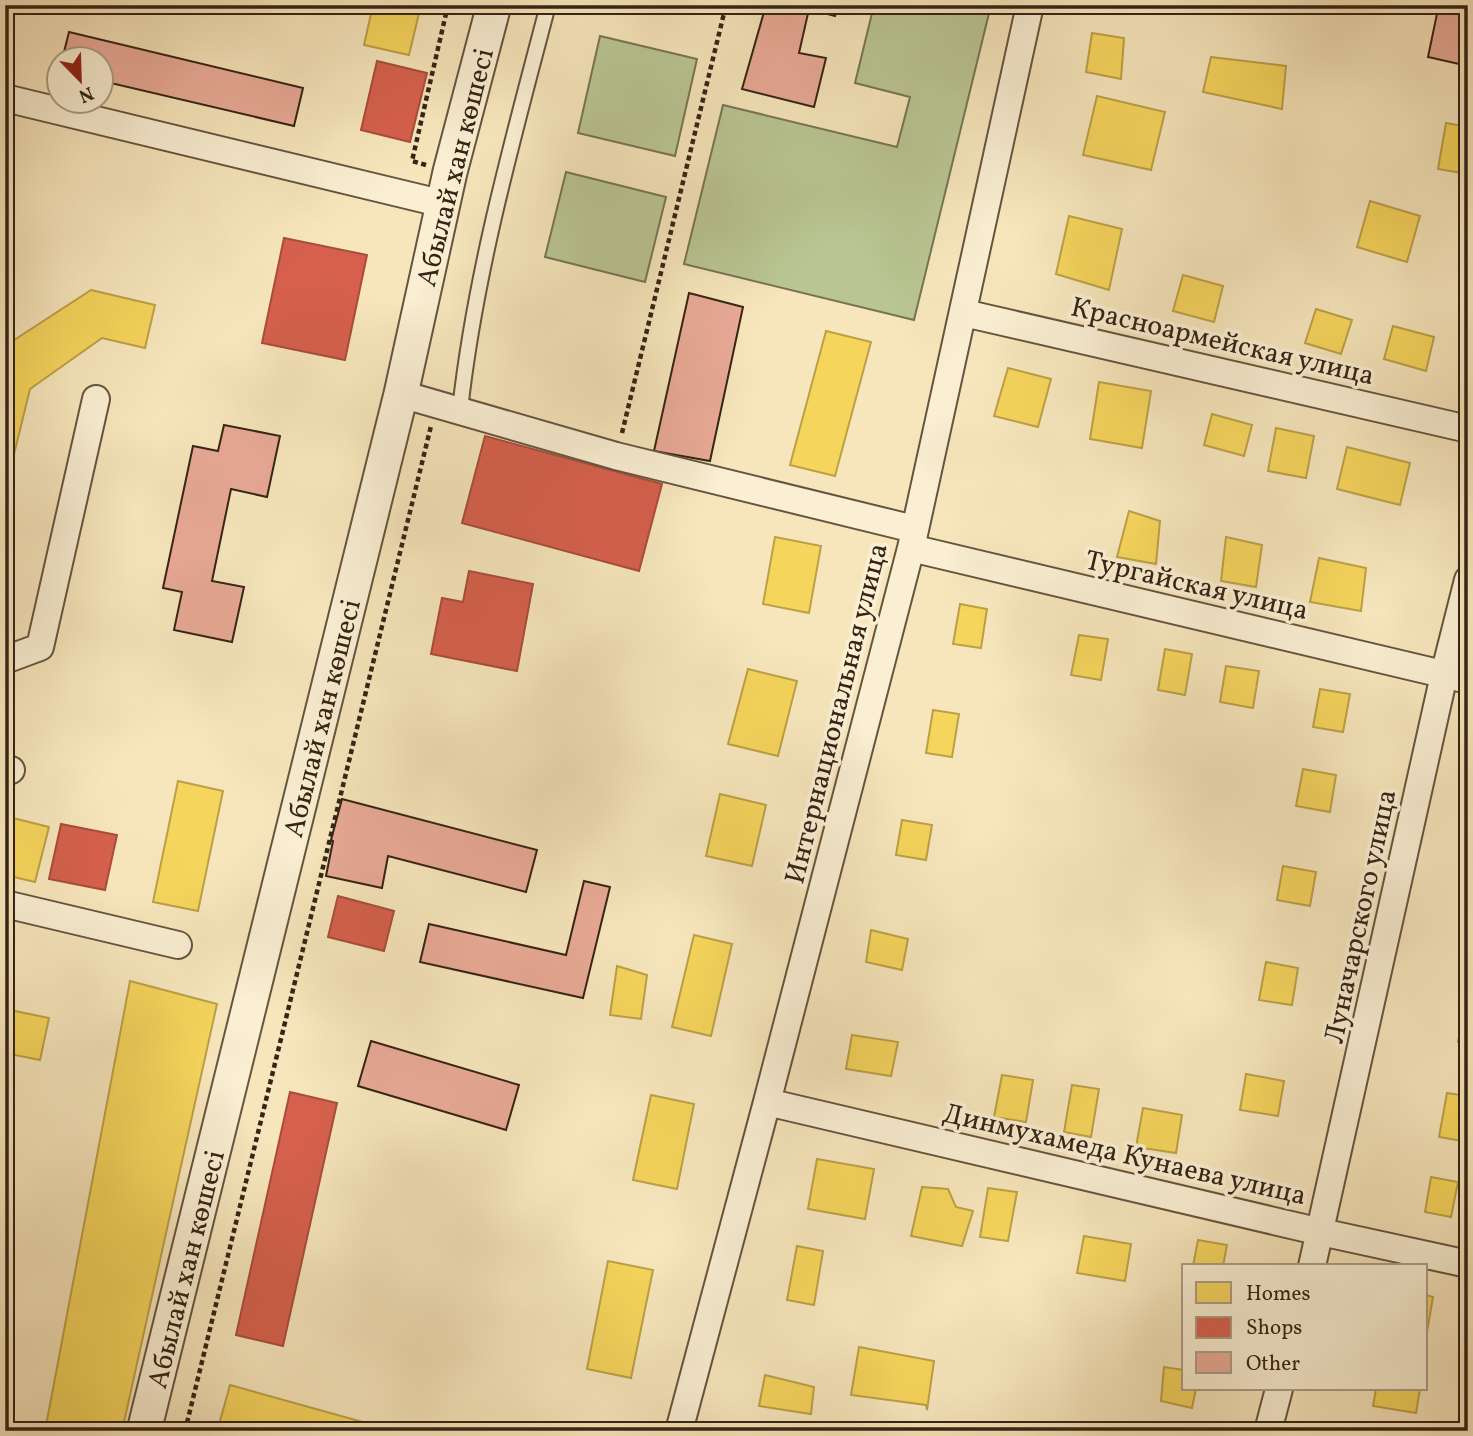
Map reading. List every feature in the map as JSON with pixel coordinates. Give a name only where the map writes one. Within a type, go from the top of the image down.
[{"type":"street","name":"Абылай хан көшесі","points":[[144,1431],[401,394],[444,204],[494,5]]},
{"type":"street","name":"Интернациональная улица","points":[[679,1431],[913,539],[1030,5]]},
{"type":"street","points":[[5,98],[444,204]]},
{"type":"street","name":"Красноармейская улица","points":[[964,313],[1468,429]]},
{"type":"street","name":"Тургайская улица","points":[[401,394],[913,539],[1456,677]]},
{"type":"street","points":[[5,660],[40,648],[96,399]]},
{"type":"street","name":"Луначарского улица","points":[[1313,1264],[1456,677],[1468,580]]},
{"type":"street","points":[[5,904],[177,945]]},
{"type":"street","name":"Динмухамеда Кунаева улица","points":[[767,1102],[1468,1264]]},
{"type":"street","points":[[1268,1431],[1279,1390]]},
{"type":"lane","points":[[460,410],[466,357],[502,183],[548,5]]},
{"type":"path","points":[[616,456],[726,5]]},
{"type":"path","points":[[185,1431],[432,423]]},
{"type":"green space","points":[[874,5],[991,5],[914,320],[684,264],[723,105],[897,147],[910,97],[855,83]]},
{"type":"green space","points":[[600,36],[697,59],[675,156],[578,133]]},
{"type":"green space","points":[[566,172],[666,197],[645,282],[545,257]]},
{"type":"building: Homes","points":[[373,5],[421,5],[409,55],[364,45]]},
{"type":"building: Homes","points":[[1092,33],[1124,38],[1121,79],[1086,72]]},
{"type":"building: Homes","points":[[1211,57],[1286,66],[1282,109],[1203,92]]},
{"type":"building: Homes","points":[[1097,96],[1165,112],[1151,170],[1083,155]]},
{"type":"building: Homes","points":[[1446,123],[1468,127],[1468,174],[1438,169]]},
{"type":"building: Homes","points":[[1370,201],[1420,216],[1407,262],[1357,247]]},
{"type":"building: Homes","points":[[1069,216],[1122,229],[1109,290],[1056,274]]},
{"type":"building: Homes","points":[[1183,275],[1223,286],[1214,322],[1173,311]]},
{"type":"building: Homes","points":[[91,290],[155,305],[145,348],[102,338],[30,389],[5,491],[5,346]]},
{"type":"building: Homes","points":[[1316,309],[1352,320],[1341,354],[1305,343]]},
{"type":"building: Homes","points":[[1393,326],[1434,337],[1426,371],[1384,359]]},
{"type":"building: Homes","points":[[826,331],[871,342],[835,476],[790,465]]},
{"type":"building: Homes","points":[[1008,368],[1051,379],[1038,427],[994,416]]},
{"type":"building: Homes","points":[[1099,382],[1151,391],[1142,448],[1090,439]]},
{"type":"building: Homes","points":[[1212,414],[1252,425],[1244,456],[1204,445]]},
{"type":"building: Homes","points":[[1276,428],[1314,436],[1306,478],[1268,471]]},
{"type":"building: Homes","points":[[1347,447],[1410,463],[1400,505],[1337,489]]},
{"type":"building: Homes","points":[[1129,511],[1160,521],[1156,564],[1117,557]]},
{"type":"building: Homes","points":[[775,537],[821,546],[809,613],[763,604]]},
{"type":"building: Homes","points":[[1226,537],[1262,545],[1256,587],[1221,581]]},
{"type":"building: Homes","points":[[1319,558],[1366,568],[1361,611],[1310,602]]},
{"type":"building: Homes","points":[[960,604],[987,609],[981,648],[953,644]]},
{"type":"building: Homes","points":[[1079,635],[1108,639],[1101,680],[1071,675]]},
{"type":"building: Homes","points":[[1165,649],[1192,654],[1185,695],[1158,690]]},
{"type":"building: Homes","points":[[1226,666],[1259,671],[1253,708],[1220,702]]},
{"type":"building: Homes","points":[[748,669],[797,681],[778,756],[728,744]]},
{"type":"building: Homes","points":[[1320,689],[1350,694],[1343,732],[1313,727]]},
{"type":"building: Homes","points":[[933,710],[959,714],[952,757],[926,753]]},
{"type":"building: Homes","points":[[1303,769],[1336,775],[1330,812],[1296,806]]},
{"type":"building: Homes","points":[[178,781],[223,791],[198,911],[153,902]]},
{"type":"building: Homes","points":[[720,794],[766,805],[752,866],[706,856]]},
{"type":"building: Homes","points":[[5,816],[49,827],[35,882],[5,875]]},
{"type":"building: Homes","points":[[902,820],[932,825],[926,860],[896,855]]},
{"type":"building: Homes","points":[[1283,866],[1316,872],[1310,906],[1277,900]]},
{"type":"building: Homes","points":[[871,930],[908,939],[902,970],[866,962]]},
{"type":"building: Homes","points":[[694,935],[732,944],[711,1036],[672,1027]]},
{"type":"building: Homes","points":[[1266,962],[1298,968],[1292,1005],[1259,1000]]},
{"type":"building: Homes","points":[[617,966],[647,975],[641,1019],[610,1015]]},
{"type":"building: Homes","points":[[130,981],[217,1004],[122,1431],[45,1431]]},
{"type":"building: Homes","points":[[1468,985],[1468,1044],[1458,1042]]},
{"type":"building: Homes","points":[[5,1009],[49,1018],[40,1060],[5,1053]]},
{"type":"building: Homes","points":[[852,1035],[898,1042],[891,1076],[846,1069]]},
{"type":"building: Homes","points":[[1246,1074],[1284,1081],[1278,1116],[1240,1110]]},
{"type":"building: Homes","points":[[1002,1075],[1033,1080],[1026,1122],[994,1117]]},
{"type":"building: Homes","points":[[1072,1085],[1099,1089],[1091,1137],[1064,1132]]},
{"type":"building: Homes","points":[[1447,1093],[1468,1096],[1468,1142],[1439,1137]]},
{"type":"building: Homes","points":[[651,1095],[694,1104],[677,1189],[633,1180]]},
{"type":"building: Homes","points":[[1143,1108],[1182,1115],[1176,1153],[1136,1147]]},
{"type":"building: Homes","points":[[817,1159],[874,1169],[865,1219],[808,1209]]},
{"type":"building: Homes","points":[[1431,1177],[1458,1182],[1451,1217],[1425,1212]]},
{"type":"building: Homes","points":[[922,1187],[948,1189],[956,1207],[973,1211],[962,1246],[911,1236]]},
{"type":"building: Homes","points":[[988,1188],[1017,1192],[1008,1241],[980,1237]]},
{"type":"building: Homes","points":[[1084,1236],[1131,1244],[1125,1281],[1077,1273]]},
{"type":"building: Homes","points":[[1198,1240],[1227,1245],[1223,1264],[1193,1264]]},
{"type":"building: Homes","points":[[797,1246],[823,1251],[814,1305],[787,1300]]},
{"type":"building: Homes","points":[[608,1261],[653,1270],[631,1378],[587,1369]]},
{"type":"building: Homes","points":[[1428,1296],[1433,1297],[1428,1326]]},
{"type":"building: Homes","points":[[859,1347],[934,1361],[927,1410],[926,1405],[851,1395]]},
{"type":"building: Homes","points":[[1164,1367],[1182,1370],[1182,1390],[1196,1390],[1192,1408],[1161,1401]]},
{"type":"building: Homes","points":[[765,1375],[814,1387],[811,1414],[759,1406]]},
{"type":"building: Homes","points":[[230,1385],[395,1431],[229,1431],[218,1428]]},
{"type":"building: Homes","points":[[1376,1390],[1420,1390],[1416,1413],[1373,1406]]},
{"type":"building: Shops","points":[[377,61],[427,73],[410,142],[361,130]]},
{"type":"building: Shops","points":[[284,238],[367,255],[345,360],[262,343]]},
{"type":"building: Shops","points":[[485,436],[662,484],[639,571],[462,523]]},
{"type":"building: Shops","points":[[469,571],[533,584],[517,671],[431,654],[442,598],[463,602]]},
{"type":"building: Shops","points":[[61,824],[117,835],[105,890],[49,879]]},
{"type":"building: Shops","points":[[338,896],[394,911],[384,951],[328,937]]},
{"type":"building: Shops","points":[[290,1092],[337,1103],[283,1346],[236,1335]]},
{"type":"building: Other","points":[[766,5],[839,5],[835,16],[809,9],[799,53],[826,58],[814,107],[742,89]]},
{"type":"building: Other","points":[[1438,9],[1468,15],[1468,66],[1428,57]]},
{"type":"building: Other","points":[[69,32],[303,88],[294,126],[116,84],[116,46],[66,46]]},
{"type":"building: Other","points":[[689,293],[743,307],[710,461],[654,451]]},
{"type":"building: Other","points":[[224,425],[280,436],[267,497],[231,489],[212,581],[244,587],[232,642],[174,630],[182,592],[163,588],[193,446],[218,451]]},
{"type":"building: Other","points":[[342,799],[537,850],[526,892],[388,856],[382,888],[326,876],[333,841],[331,840]]},
{"type":"building: Other","points":[[584,881],[610,887],[583,998],[420,962],[429,924],[566,955]]},
{"type":"building: Other","points":[[371,1041],[519,1085],[506,1130],[358,1086]]}]
